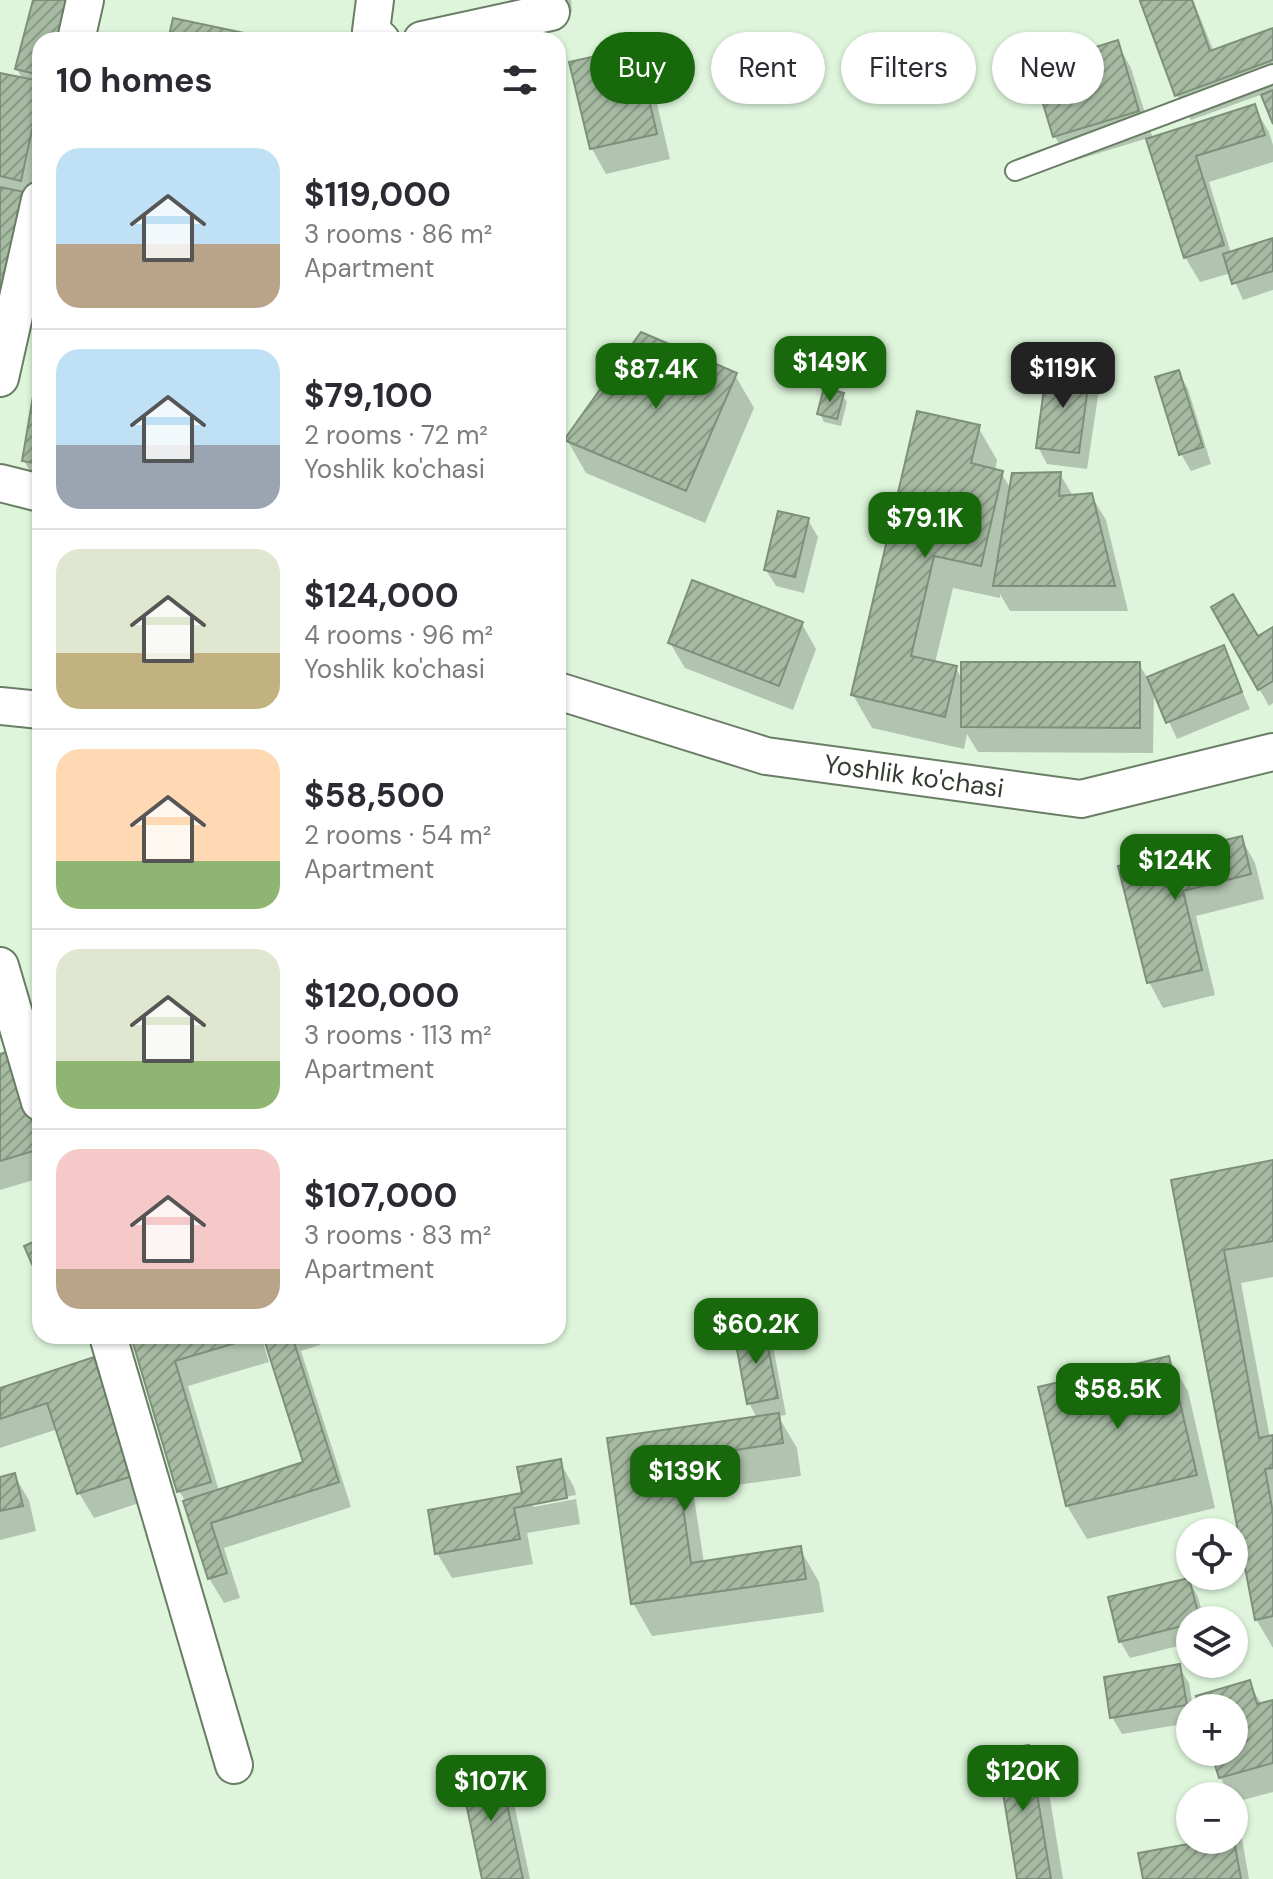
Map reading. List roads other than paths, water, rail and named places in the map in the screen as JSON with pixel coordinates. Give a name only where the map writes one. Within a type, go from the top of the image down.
[{"type":"street","points":[[78,32],[85,0]]},
{"type":"street","points":[[372,32],[375,0]]},
{"type":"street","points":[[459,32],[551,12]]},
{"type":"street","points":[[0,378],[32,236]]},
{"type":"street","points":[[0,483],[32,491]]},
{"type":"street","name":"Yoshlik ko'chasi","points":[[566,694],[766,756],[1081,799],[1273,752]]},
{"type":"street","points":[[0,706],[32,709]]},
{"type":"street","points":[[0,966],[32,1075]]},
{"type":"street","points":[[110,1344],[234,1765]]},
{"type":"lane","points":[[1015,171],[1273,74]]}]
